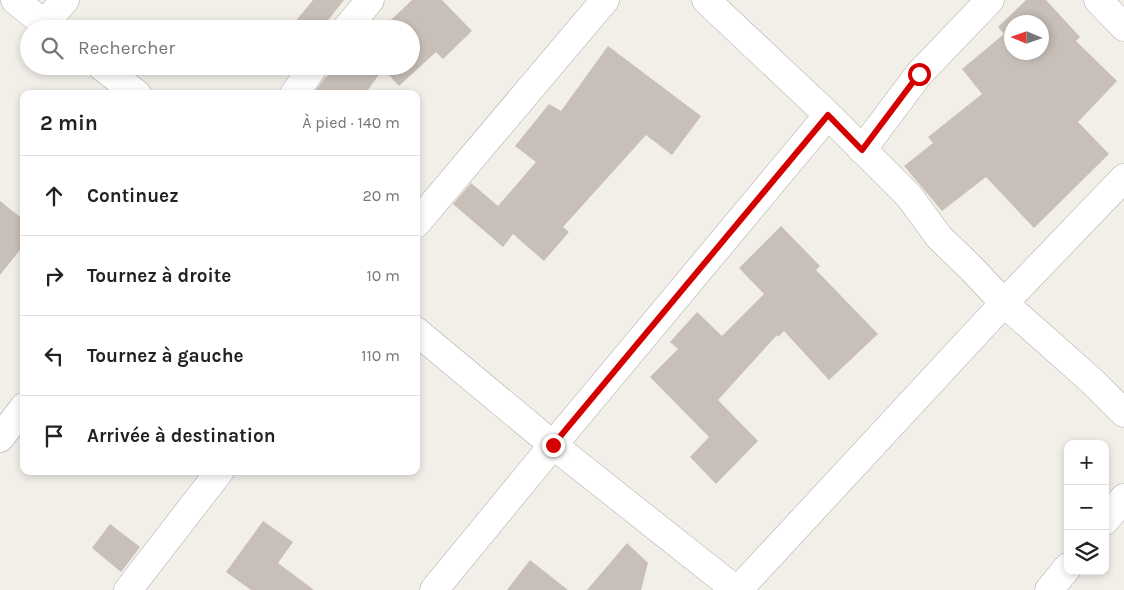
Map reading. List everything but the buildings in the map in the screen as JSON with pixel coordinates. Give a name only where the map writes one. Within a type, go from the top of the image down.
[{"type":"street","points":[[15,0],[40,20]]},
{"type":"street","points":[[52,20],[65,0]]},
{"type":"street","points":[[353,20],[370,0]]},
{"type":"street","points":[[420,219],[605,0]]},
{"type":"street","points":[[706,0],[828,115],[909,196],[939,237],[1004,303],[1094,382],[1124,413]]},
{"type":"street","points":[[862,150],[919,74],[990,0]]},
{"type":"street","points":[[1098,0],[1124,27]]},
{"type":"street","points":[[113,75],[133,90]]},
{"type":"street","points":[[297,90],[308,75]]},
{"type":"street","points":[[434,590],[828,115]]},
{"type":"street","points":[[420,333],[553,445],[737,590],[1004,303],[1124,178]]},
{"type":"street","points":[[0,438],[20,412]]},
{"type":"street","points":[[128,590],[217,475]]},
{"type":"street","points":[[1109,516],[1124,498]]},
{"type":"street","points":[[1049,590],[1064,572]]},
{"type":"route","points":[[553,445],[828,115],[862,150],[919,74]]}]
